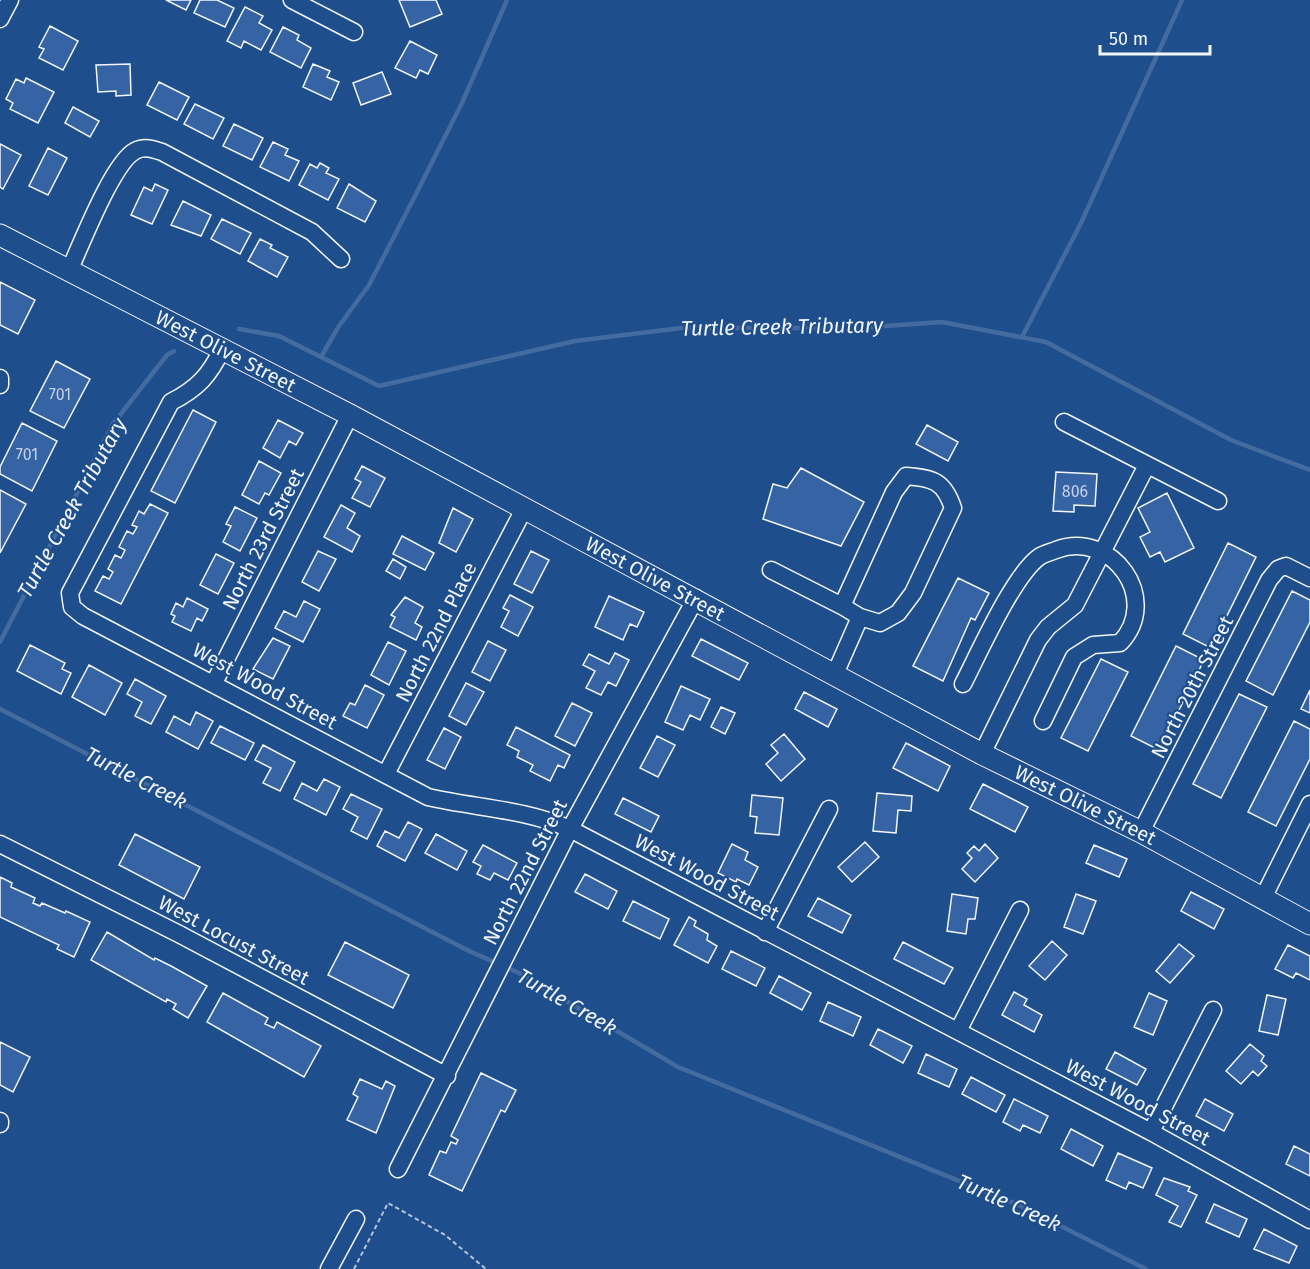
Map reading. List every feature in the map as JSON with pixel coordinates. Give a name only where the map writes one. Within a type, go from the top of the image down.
[{"type":"main road","name":"West Olive Street","points":[[0,235],[350,415],[696,598],[982,754],[1141,832],[1262,900],[1310,924]]},
{"type":"street","points":[[0,19],[10,0]]},
{"type":"street","points":[[292,0],[354,32]]},
{"type":"street","points":[[69,271],[118,167],[138,149],[151,148],[312,232],[341,259]]},
{"type":"street","name":"West Wood Street","points":[[222,349],[205,380],[189,393],[171,402],[70,593],[72,607],[83,616],[428,797],[465,806],[542,817],[570,829],[1151,1132],[1310,1220]]},
{"type":"street","points":[[0,378],[0,385]]},
{"type":"street","name":"North 23rd Street","points":[[214,683],[350,415]]},
{"type":"street","points":[[1064,422],[1218,501]]},
{"type":"street","points":[[982,754],[1038,640],[1048,627],[1075,605],[1147,465]]},
{"type":"street","points":[[771,570],[860,617],[880,623],[898,613],[913,593],[953,508],[947,491],[929,478],[906,476],[894,492],[842,606]]},
{"type":"street","name":"North 22nd Place","points":[[386,774],[524,509]]},
{"type":"street","points":[[963,684],[1013,589],[1039,557],[1072,544],[1102,551],[1119,564],[1133,587],[1136,614],[1129,634],[1120,643],[1093,645],[1074,657],[1043,721]]},
{"type":"street","name":"North 20th Street","points":[[1141,832],[1269,580],[1278,569],[1286,566],[1310,578]]},
{"type":"street","name":"North 22nd Street","points":[[398,1169],[570,829],[696,598]]},
{"type":"street","points":[[835,674],[860,617]]},
{"type":"street","points":[[1262,900],[1310,804]]},
{"type":"street","points":[[765,932],[829,808]]},
{"type":"street","name":"West Locust Street","points":[[0,844],[179,934],[447,1076]]},
{"type":"street","points":[[958,1031],[1020,910]]},
{"type":"street","points":[[1151,1132],[1214,1010]]},
{"type":"street","points":[[329,1269],[356,1219]]},
{"type":"path","points":[[354,1269],[388,1203],[445,1235],[486,1269]]},
{"type":"building","points":[[166,0],[191,0],[186,10]]},
{"type":"building","points":[[200,0],[217,0],[234,8],[225,27],[194,13]]},
{"type":"building","points":[[399,0],[436,0],[442,14],[410,27]]},
{"type":"building","points":[[245,7],[263,16],[259,23],[272,30],[261,50],[244,41],[241,48],[227,41]]},
{"type":"building","points":[[50,26],[78,41],[63,70],[39,58],[44,49],[39,47]]},
{"type":"building","points":[[283,27],[299,35],[297,40],[311,48],[301,68],[270,52]]},
{"type":"building","points":[[410,41],[437,55],[428,74],[420,70],[416,78],[395,68]]},
{"type":"building","points":[[130,64],[131,95],[116,96],[116,91],[98,92],[96,65]]},
{"type":"building","points":[[313,64],[330,71],[327,77],[339,82],[331,100],[303,87]]},
{"type":"building","points":[[382,72],[391,94],[361,105],[353,83]]},
{"type":"building","points":[[26,78],[54,92],[38,123],[10,109],[13,103],[6,99],[16,79],[24,83]]},
{"type":"building","points":[[159,82],[189,97],[177,120],[147,105]]},
{"type":"building","points":[[195,104],[224,118],[213,139],[184,124]]},
{"type":"building","points":[[73,107],[99,121],[90,137],[65,123]]},
{"type":"building","points":[[234,124],[263,138],[252,160],[223,146]]},
{"type":"building","points":[[273,142],[288,149],[285,155],[299,161],[289,181],[260,167]]},
{"type":"building","points":[[0,144],[21,155],[3,189],[0,187]]},
{"type":"building","points":[[48,148],[67,158],[48,195],[29,186]]},
{"type":"building","points":[[320,163],[329,168],[326,173],[339,179],[328,200],[299,185],[310,164],[317,168]]},
{"type":"building","points":[[155,184],[168,190],[152,224],[131,215],[144,187],[152,191]]},
{"type":"building","points":[[349,184],[376,201],[365,222],[337,208]]},
{"type":"building","points":[[183,201],[211,215],[201,236],[171,225]]},
{"type":"building","points":[[222,219],[251,233],[240,254],[211,239]]},
{"type":"building","points":[[260,239],[272,245],[270,248],[288,257],[277,277],[248,261]]},
{"type":"building","points":[[0,282],[35,300],[18,334],[0,325]]},
{"type":"building","points":[[56,361],[90,379],[64,428],[30,411]]},
{"type":"building","points":[[193,410],[216,422],[175,503],[151,491]]},
{"type":"building","points":[[278,420],[303,433],[296,445],[289,441],[280,458],[263,448]]},
{"type":"building","points":[[22,423],[57,441],[32,491],[0,474],[0,467]]},
{"type":"building","points":[[927,425],[958,442],[948,461],[916,444]]},
{"type":"building","points":[[259,461],[281,473],[269,495],[265,493],[259,504],[242,495]]},
{"type":"building","points":[[362,466],[385,478],[370,507],[352,498],[361,482],[355,479]]},
{"type":"building","points":[[801,468],[864,502],[841,546],[763,519],[773,484],[787,488]]},
{"type":"building","points":[[1056,472],[1097,474],[1095,506],[1074,505],[1074,512],[1053,511]]},
{"type":"building","points":[[0,490],[26,504],[0,553]]},
{"type":"building","points":[[1167,493],[1194,548],[1165,562],[1160,552],[1150,557],[1140,537],[1150,532],[1138,508]]},
{"type":"building","points":[[150,504],[168,513],[121,604],[95,591],[103,576],[109,579],[113,572],[108,569],[115,555],[121,558],[125,550],[119,547],[127,531],[133,534],[137,527],[132,525],[139,511],[144,514]]},
{"type":"building","points":[[341,505],[355,513],[347,528],[360,536],[352,552],[324,537]]},
{"type":"building","points":[[235,507],[257,518],[240,551],[223,542],[231,526],[226,524]]},
{"type":"building","points":[[453,508],[473,519],[456,552],[439,543]]},
{"type":"building","points":[[402,536],[434,553],[425,570],[393,554]]},
{"type":"building","points":[[1228,543],[1256,557],[1211,648],[1183,634]]},
{"type":"building","points":[[318,551],[336,559],[319,591],[302,582]]},
{"type":"building","points":[[531,551],[549,560],[532,593],[514,584]]},
{"type":"building","points":[[216,554],[234,563],[218,594],[200,585]]},
{"type":"building","points":[[393,559],[406,567],[400,579],[386,571]]},
{"type":"building","points":[[958,578],[989,593],[975,620],[971,618],[943,681],[913,666]]},
{"type":"building","points":[[1292,591],[1310,600],[1310,622],[1273,695],[1246,681]]},
{"type":"building","points":[[510,595],[533,607],[518,636],[501,627],[509,611],[503,608]]},
{"type":"building","points":[[609,596],[644,612],[637,627],[630,624],[623,640],[595,627]]},
{"type":"building","points":[[405,597],[423,607],[415,623],[422,627],[416,640],[390,627],[395,617],[391,615]]},
{"type":"building","points":[[187,598],[208,609],[202,621],[197,618],[191,631],[172,622],[175,616],[171,614],[176,603],[183,607]]},
{"type":"building","points":[[304,601],[320,609],[303,642],[275,628],[284,611],[296,617]]},
{"type":"building","points":[[273,638],[290,646],[273,679],[253,669]]},
{"type":"building","points":[[701,639],[748,663],[739,680],[692,656]]},
{"type":"building","points":[[488,641],[506,650],[490,681],[472,672]]},
{"type":"building","points":[[388,642],[406,651],[389,685],[371,675]]},
{"type":"building","points":[[30,645],[65,663],[62,669],[71,673],[61,694],[17,671]]},
{"type":"building","points":[[1176,646],[1204,660],[1159,750],[1131,736]]},
{"type":"building","points":[[615,653],[629,660],[616,686],[608,682],[601,695],[586,688],[595,671],[583,665],[589,654],[609,664]]},
{"type":"building","points":[[1101,659],[1128,672],[1088,751],[1061,738]]},
{"type":"building","points":[[89,665],[122,683],[105,715],[72,697]]},
{"type":"building","points":[[135,679],[166,696],[151,724],[135,716],[142,702],[127,694]]},
{"type":"building","points":[[466,683],[484,692],[466,725],[449,716]]},
{"type":"building","points":[[365,685],[384,695],[367,728],[343,716],[350,703],[355,705]]},
{"type":"building","points":[[681,686],[710,699],[700,720],[690,715],[683,730],[665,722]]},
{"type":"building","points":[[1310,690],[1310,713],[1301,709]]},
{"type":"building","points":[[804,692],[837,709],[828,727],[795,709]]},
{"type":"building","points":[[1239,694],[1267,707],[1221,798],[1193,784]]},
{"type":"building","points":[[572,703],[592,713],[575,746],[555,736]]},
{"type":"building","points":[[721,707],[735,713],[725,734],[711,727]]},
{"type":"building","points":[[196,712],[213,721],[198,749],[166,732],[174,716],[190,725]]},
{"type":"building","points":[[1294,721],[1310,729],[1310,759],[1276,826],[1248,812]]},
{"type":"building","points":[[220,726],[254,743],[245,760],[211,743]]},
{"type":"building","points":[[516,727],[570,755],[564,768],[558,765],[550,781],[530,771],[533,765],[517,757],[519,751],[507,745]]},
{"type":"building","points":[[444,728],[461,737],[445,769],[427,760]]},
{"type":"building","points":[[784,734],[805,759],[781,781],[766,764],[778,753],[771,745]]},
{"type":"building","points":[[657,736],[675,745],[658,777],[640,768]]},
{"type":"building","points":[[906,743],[950,766],[938,791],[893,768]]},
{"type":"building","points":[[263,745],[295,762],[280,791],[263,783],[271,768],[255,760]]},
{"type":"building","points":[[324,779],[340,787],[326,815],[294,799],[302,783],[317,791]]},
{"type":"building","points":[[983,784],[1028,807],[1015,832],[970,809]]},
{"type":"building","points":[[877,793],[912,796],[911,811],[898,810],[896,833],[873,831]]},
{"type":"building","points":[[351,794],[382,809],[367,839],[351,831],[358,817],[343,809]]},
{"type":"building","points":[[752,795],[783,798],[779,835],[755,833],[757,817],[750,816]]},
{"type":"building","points":[[623,798],[659,816],[651,832],[615,814]]},
{"type":"building","points":[[408,822],[422,829],[405,861],[377,846],[385,831],[399,838]]},
{"type":"building","points":[[135,834],[200,867],[184,899],[119,865]]},
{"type":"building","points":[[436,834],[467,851],[457,870],[425,853]]},
{"type":"building","points":[[865,842],[879,857],[852,882],[838,867]]},
{"type":"building","points":[[732,844],[748,852],[745,860],[758,867],[749,885],[737,879],[736,882],[718,873]]},
{"type":"building","points":[[985,844],[998,858],[975,882],[962,869],[972,858],[967,853],[974,846],[979,851]]},
{"type":"building","points":[[483,845],[517,863],[508,880],[494,873],[490,880],[477,874],[481,866],[473,862]]},
{"type":"building","points":[[1094,845],[1127,859],[1119,877],[1086,863]]},
{"type":"building","points":[[585,874],[617,891],[608,909],[575,892]]},
{"type":"building","points":[[0,877],[12,883],[11,887],[35,898],[33,903],[40,906],[42,903],[65,913],[66,911],[90,922],[74,957],[57,949],[59,945],[0,917]]},
{"type":"building","points":[[1191,892],[1224,909],[1214,929],[1181,911]]},
{"type":"building","points":[[952,894],[978,898],[975,919],[968,919],[966,934],[947,931]]},
{"type":"building","points":[[1076,894],[1096,901],[1083,934],[1064,927]]},
{"type":"building","points":[[818,898],[851,915],[842,933],[808,916]]},
{"type":"building","points":[[633,901],[669,919],[660,939],[623,921]]},
{"type":"building","points":[[689,917],[696,921],[694,926],[708,934],[707,940],[717,946],[708,963],[674,945]]},
{"type":"building","points":[[107,932],[154,960],[155,958],[207,986],[188,1018],[173,1009],[176,1004],[167,999],[166,1002],[91,960]]},
{"type":"building","points":[[1052,941],[1067,955],[1045,980],[1029,966]]},
{"type":"building","points":[[345,942],[409,975],[393,1008],[328,975]]},
{"type":"building","points":[[903,942],[953,968],[944,984],[894,959]]},
{"type":"building","points":[[1179,944],[1194,956],[1170,983],[1156,971]]},
{"type":"building","points":[[1288,945],[1310,956],[1310,980],[1296,973],[1293,978],[1275,969]]},
{"type":"building","points":[[731,951],[765,968],[756,986],[722,969]]},
{"type":"building","points":[[779,976],[811,993],[802,1010],[770,993]]},
{"type":"building","points":[[1014,992],[1027,999],[1024,1005],[1042,1015],[1034,1032],[1002,1015]]},
{"type":"building","points":[[223,993],[268,1018],[265,1024],[274,1028],[277,1022],[321,1046],[304,1077],[207,1022]]},
{"type":"building","points":[[1149,993],[1167,1001],[1153,1035],[1134,1027]]},
{"type":"building","points":[[1267,995],[1286,999],[1278,1035],[1259,1031]]},
{"type":"building","points":[[828,1002],[861,1017],[853,1036],[820,1021]]},
{"type":"building","points":[[878,1029],[912,1046],[903,1063],[870,1045]]},
{"type":"building","points":[[0,1042],[30,1057],[13,1092],[0,1085]]},
{"type":"building","points":[[1250,1044],[1264,1056],[1261,1061],[1267,1066],[1258,1076],[1253,1071],[1241,1084],[1226,1071]]},
{"type":"building","points":[[1115,1052],[1146,1069],[1137,1085],[1106,1069]]},
{"type":"building","points":[[926,1054],[957,1069],[949,1087],[918,1073]]},
{"type":"building","points":[[481,1073],[516,1090],[505,1112],[501,1110],[462,1191],[429,1175],[440,1151],[446,1153],[451,1142],[456,1144],[458,1140],[451,1136]]},
{"type":"building","points":[[971,1077],[1005,1095],[996,1112],[962,1094]]},
{"type":"building","points":[[360,1079],[382,1089],[386,1081],[395,1086],[376,1133],[347,1120],[358,1097],[353,1094]]},
{"type":"building","points":[[1014,1099],[1048,1116],[1040,1133],[1023,1125],[1020,1131],[1003,1122]]},
{"type":"building","points":[[1205,1099],[1233,1114],[1224,1131],[1196,1116]]},
{"type":"building","points":[[1071,1129],[1103,1146],[1093,1166],[1061,1149]]},
{"type":"building","points":[[1294,1146],[1310,1154],[1310,1176],[1286,1164]]},
{"type":"building","points":[[1118,1153],[1152,1168],[1143,1188],[1129,1182],[1126,1189],[1106,1180]]},
{"type":"building","points":[[1164,1178],[1190,1187],[1188,1191],[1197,1195],[1181,1227],[1169,1222],[1178,1206],[1156,1195]]},
{"type":"building","points":[[1214,1204],[1247,1219],[1239,1237],[1206,1222]]},
{"type":"building","points":[[1264,1229],[1297,1246],[1289,1263],[1254,1249]]},
{"type":"waterway","points":[[321,357],[339,326],[369,285],[462,103],[507,0]]},
{"type":"waterway","points":[[1022,337],[1081,223],[1182,0]]},
{"type":"waterway","name":"Turtle Creek Tributary","points":[[239,329],[279,336],[379,386],[575,341],[681,328],[856,328],[942,322],[1046,342],[1231,440],[1310,470]]},
{"type":"waterway","name":"Turtle Creek Tributary","points":[[0,642],[113,424],[167,355],[174,351]]},
{"type":"waterway","name":"Turtle Creek","points":[[0,709],[469,951],[519,973],[678,1067],[1021,1206],[1146,1269]]}]
